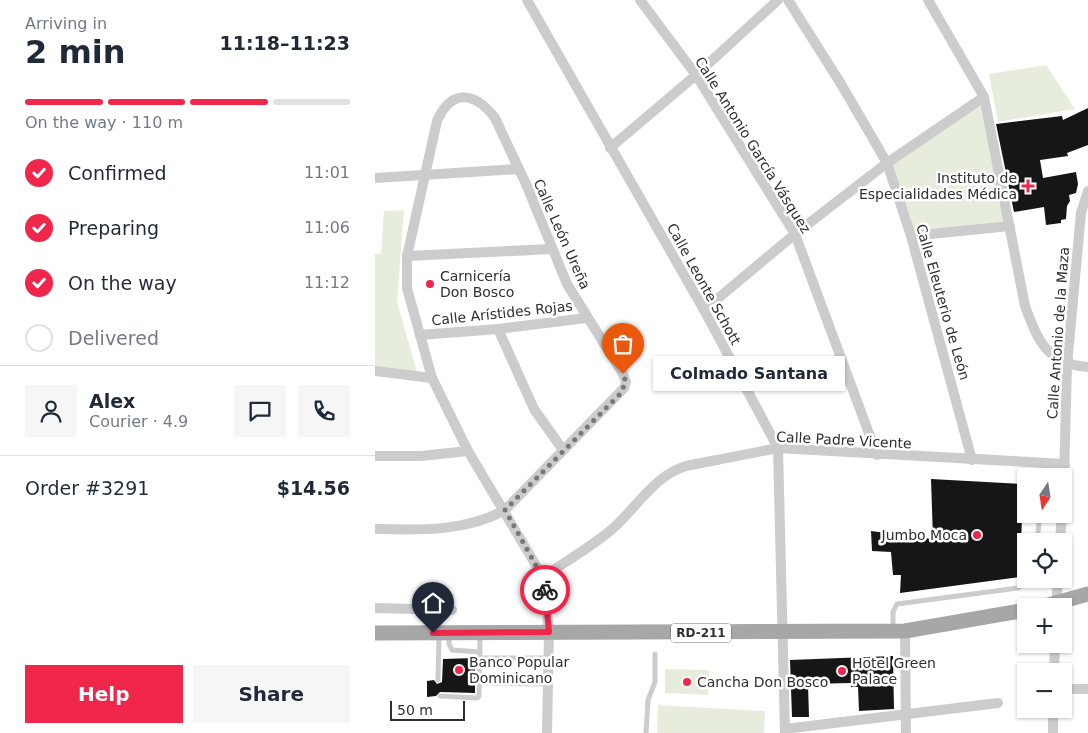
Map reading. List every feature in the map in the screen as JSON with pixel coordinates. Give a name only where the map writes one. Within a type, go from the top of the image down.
[{"type":"main road","points":[[1072,599],[1088,594]]},
{"type":"main road","name":"RD-211","points":[[375,633],[899,631],[1017,611]]},
{"type":"street","name":"Calle Leonte Schott","points":[[527,0],[704,310],[778,448],[781,632],[785,731]]},
{"type":"street","name":"Calle Antonio García Vásquez","points":[[640,0],[696,75],[795,234],[877,454]]},
{"type":"street","points":[[611,148],[779,0]]},
{"type":"street","name":"Calle Eleuterio de León","points":[[787,0],[841,84],[887,163],[911,236],[972,460]]},
{"type":"street","points":[[928,0],[983,97],[1025,306],[1031,320],[1047,350],[1067,365],[1088,367]]},
{"type":"street","name":"Calle León Ureña","points":[[375,529],[439,529],[488,520],[505,510],[620,394],[626,382],[567,284],[519,169],[495,118],[481,103],[463,96],[448,103],[441,111],[423,176]]},
{"type":"street","points":[[704,310],[795,234],[887,163],[983,97]]},
{"type":"street","points":[[375,178],[519,169]]},
{"type":"street","points":[[423,176],[407,256],[407,288],[431,378],[468,451],[505,510],[543,578],[549,632],[547,733]]},
{"type":"street","name":"Calle Antonio de la Maza","points":[[1065,468],[1067,365],[1088,191]]},
{"type":"street","points":[[911,236],[1010,226]]},
{"type":"street","points":[[407,256],[552,249]]},
{"type":"street","name":"Calle Arístides Rojas","points":[[420,335],[498,329],[586,318]]},
{"type":"street","points":[[498,329],[534,409],[563,450]]},
{"type":"street","points":[[375,371],[431,378]]},
{"type":"street","name":"Calle Padre Vicente","points":[[543,578],[611,530],[660,479],[673,470],[778,448],[1065,464]]},
{"type":"street","points":[[375,456],[421,456],[468,451]]},
{"type":"street","points":[[375,608],[452,610]]},
{"type":"street","points":[[899,631],[906,733]]},
{"type":"street","points":[[1072,688],[1088,689]]},
{"type":"street","points":[[785,731],[906,713],[998,703]]},
{"type":"street","points":[[1053,718],[1053,733]]},
{"type":"lane","points":[[899,631],[893,612],[897,604],[1018,588]]},
{"type":"lane","points":[[440,696],[477,698],[480,695],[481,632]]},
{"type":"lane","points":[[444,633],[452,650],[480,655],[548,658]]},
{"type":"lane","points":[[438,680],[444,633]]},
{"type":"lane","points":[[646,733],[648,700],[655,682],[655,654]]},
{"type":"lane","points":[[480,684],[547,684]]},
{"type":"green space","points":[[1046,65],[1075,109],[998,122],[989,74]]},
{"type":"green space","points":[[980,104],[1006,224],[911,236],[890,164]]},
{"type":"green space","points":[[404,210],[397,302],[417,372],[375,368],[375,254],[381,254],[384,211]]},
{"type":"green space","name":"Cancha Don Bosco","points":[[665,669],[709,670],[708,695],[665,693]]},
{"type":"green space","points":[[658,705],[765,711],[764,733],[657,733]]},
{"type":"building","points":[[1088,108],[1088,145],[1067,153],[1068,156],[1040,160],[1043,178],[1076,172],[1078,184],[1076,193],[1069,195],[1070,201],[1067,206],[1066,219],[1061,220],[1061,223],[1046,225],[1044,207],[1014,212],[996,124],[1062,116],[1063,120]]},
{"type":"building","name":"Jumbo Moca","points":[[931,479],[1017,484],[1017,523],[1022,523],[1021,533],[1017,533],[1017,577],[900,593],[901,575],[893,575],[891,552],[872,551],[871,531],[933,539]]},
{"type":"building","points":[[893,656],[894,709],[859,711],[858,687],[851,687],[851,683],[808,684],[809,717],[792,717],[790,660]]},
{"type":"building","name":"Banco Popular Dominicano","points":[[475,658],[475,693],[440,692],[436,696],[427,697],[427,681],[434,680],[437,684],[442,682],[443,659]]},
{"type":"way so far","points":[[545,590],[543,578],[505,510],[620,394],[626,382],[623,374]]},
{"type":"place","name":"Instituto de Especialidades Médica","points":[[1028,186]]},
{"type":"place","name":"Carnicería Don Bosco","points":[[430,284]]},
{"type":"place","name":"Colmado Santana","points":[[623,374]]},
{"type":"place","name":"Jumbo Moca","points":[[977,535]]},
{"type":"place","name":"Banco Popular Dominicano","points":[[459,670]]},
{"type":"place","name":"Hotel Green Palace","points":[[842,671]]},
{"type":"place","name":"Cancha Don Bosco","points":[[687,682]]},
{"type":"route","points":[[433,633],[549,632],[545,590]]}]
